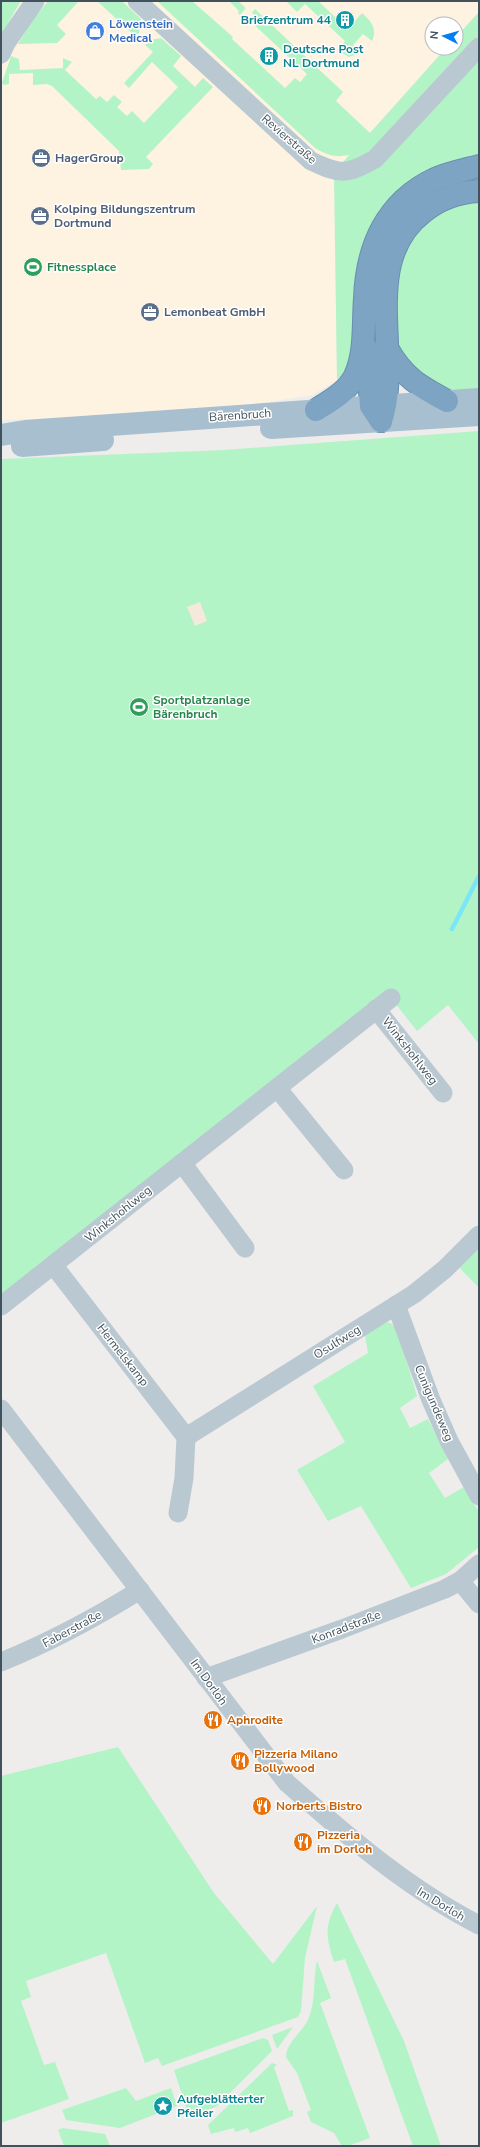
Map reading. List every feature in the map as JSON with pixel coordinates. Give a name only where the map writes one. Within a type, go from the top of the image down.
[{"type":"highway","points":[[316,410],[335,398],[354,377],[360,360],[364,331],[368,264],[381,228],[396,209],[420,187],[450,174],[479,166]]},
{"type":"highway","points":[[379,411],[387,348],[386,294],[388,269],[394,250],[404,232],[415,218],[443,199],[458,194],[479,191]]},
{"type":"highway","points":[[364,331],[379,411]]},
{"type":"highway","points":[[387,348],[395,362],[415,384],[447,401]]},
{"type":"main road","name":"Bärenbruch","points":[[1,443],[25,446],[61,444],[379,411],[447,401],[479,399]]},
{"type":"main road","name":"Bärenbruch","points":[[1,435],[24,431],[316,410],[479,415]]},
{"type":"street","points":[[1,54],[6,43],[35,1]]},
{"type":"street","name":"Revierstraße","points":[[137,1],[311,161],[334,171],[355,170],[375,159],[479,47]]},
{"type":"street","name":"Winkshohlweg","points":[[54,1266],[384,1004],[443,1093]]},
{"type":"street","points":[[277,1088],[344,1170]]},
{"type":"street","points":[[182,1164],[245,1248]]},
{"type":"street","name":"Osulfweg","points":[[186,1437],[396,1305],[432,1280],[479,1235]]},
{"type":"street","points":[[1,1306],[54,1266]]},
{"type":"street","name":"Hermelskamp","points":[[54,1266],[186,1437]]},
{"type":"street","name":"Cunigundeweg","points":[[396,1305],[431,1400],[449,1441],[479,1496]]},
{"type":"street","name":"Im Dorloh","points":[[1,1409],[287,1783],[331,1822],[399,1877],[437,1902],[479,1925]]},
{"type":"street","points":[[178,1513],[184,1478],[186,1437]]},
{"type":"street","name":"Konradstraße","points":[[206,1678],[342,1630],[444,1589],[460,1581],[479,1564]]},
{"type":"street","points":[[460,1581],[479,1604]]},
{"type":"street","name":"Faberstraße","points":[[1,1662],[52,1640],[140,1590]]},
{"type":"shaded area","points":[[21,1],[479,1],[479,12],[464,28],[464,16],[424,16],[424,56],[439,56],[334,173],[337,380],[312,395],[270,402],[155,415],[1,420],[1,34]]},
{"type":"green space","points":[[1,1],[21,1],[1,35]]},
{"type":"green space","points":[[48,1],[79,1],[57,25],[66,34],[57,43],[18,44],[33,19]]},
{"type":"green space","points":[[97,1],[122,1],[141,19],[139,33],[135,36]]},
{"type":"green space","points":[[157,1],[192,1],[233,37],[232,39],[285,88],[295,78],[300,82],[307,74],[249,20],[254,15],[252,13],[255,9],[343,92],[336,101],[370,133],[439,56],[464,56],[464,28],[479,12],[479,158],[391,200],[354,359],[347,376],[343,374],[337,380],[334,173],[349,155],[331,155],[315,148]]},
{"type":"green space","points":[[229,1],[238,1],[246,8],[240,15],[238,13],[239,11]]},
{"type":"green space","points":[[286,1],[318,1],[348,29],[362,13],[373,26],[374,37],[372,41],[363,34],[353,45],[361,53],[349,57],[337,50],[345,41],[305,4],[297,12]]},
{"type":"green space","points":[[161,38],[181,56],[173,66],[195,87],[203,78],[213,87],[146,157],[153,164],[149,169],[121,170],[119,151],[52,86],[47,84],[33,85],[33,73],[9,74],[9,84],[4,85],[2,83],[11,56],[19,59],[20,70],[63,68],[63,58],[72,62],[65,70],[96,99],[100,96],[107,102],[114,95],[122,102],[117,107],[127,116],[132,111],[144,123],[178,87],[152,62],[129,88],[124,83],[153,52],[145,45],[150,40]]},
{"type":"green space","points":[[479,200],[479,389],[456,391],[433,386],[419,380],[398,349],[394,291],[402,251],[414,231],[445,207]]},
{"type":"green space","points":[[479,431],[479,1044],[448,1005],[417,1031],[391,998],[1,1306],[1,459],[224,450]]},
{"type":"green space","points":[[479,1242],[479,1288],[456,1264]]},
{"type":"green space","points":[[387,1322],[392,1324],[398,1332],[417,1396],[400,1408],[410,1428],[428,1419],[448,1459],[429,1473],[445,1498],[464,1487],[479,1512],[479,1547],[446,1574],[411,1588],[361,1506],[328,1521],[297,1470],[345,1442],[313,1386],[368,1353],[365,1335]]},
{"type":"green space","points":[[118,1747],[214,1893],[273,1964],[317,1906],[305,1958],[301,2011],[298,2017],[162,2066],[158,2058],[145,2063],[106,1953],[26,1981],[31,1997],[21,2001],[44,2065],[55,2062],[69,2099],[1,2123],[1,1776]]},
{"type":"green space","points":[[337,1903],[404,2041],[441,2146],[413,2146],[345,1959],[334,1962],[329,1946],[328,1925]]},
{"type":"green space","points":[[317,1961],[331,1998],[320,2003],[370,2138],[348,2146],[342,2146],[334,2133],[311,2122],[307,2112],[311,2110],[297,2073],[286,2057],[289,2047],[308,2020],[311,2013]]},
{"type":"green space","points":[[293,2027],[277,2049],[272,2035]]},
{"type":"green space","points":[[263,2038],[268,2040],[272,2051],[216,2107],[189,2116],[174,2070]]},
{"type":"green space","points":[[272,2063],[277,2065],[274,2067],[289,2111],[293,2110],[293,2116],[250,2133],[248,2128],[235,2132],[234,2128],[211,2134],[208,2125]]},
{"type":"green space","points":[[126,2088],[136,2101],[171,2088],[177,2106],[120,2128],[66,2120],[62,2110]]},
{"type":"green space","points":[[63,2128],[105,2134],[110,2146],[64,2146],[58,2130]]},
{"type":"sand","points":[[200,602],[207,621],[195,626],[187,607]]},
{"type":"waterway","points":[[452,929],[479,876]]},
{"type":"place","name":"Briefzentrum 44","points":[[345,20]]},
{"type":"place","name":"Löwenstein Medical","points":[[95,31]]},
{"type":"place","name":"Deutsche Post NL Dortmund","points":[[269,56]]},
{"type":"place","name":"HagerGroup","points":[[41,158]]},
{"type":"place","name":"Kolping Bildungszentrum Dortmund","points":[[40,216]]},
{"type":"place","name":"Fitnessplace","points":[[33,267]]},
{"type":"place","name":"Lemonbeat GmbH","points":[[150,312]]},
{"type":"place","name":"Sportplatzanlage Bärenbruch","points":[[139,707]]},
{"type":"place","name":"Aphrodite","points":[[213,1720]]},
{"type":"place","name":"Pizzeria Milano Bollywood","points":[[240,1761]]},
{"type":"place","name":"Norberts Bistro","points":[[262,1806]]},
{"type":"place","name":"Pizzeria im Dorloh","points":[[303,1842]]},
{"type":"place","name":"Aufgeblätterter Pfeiler","points":[[163,2106]]}]
